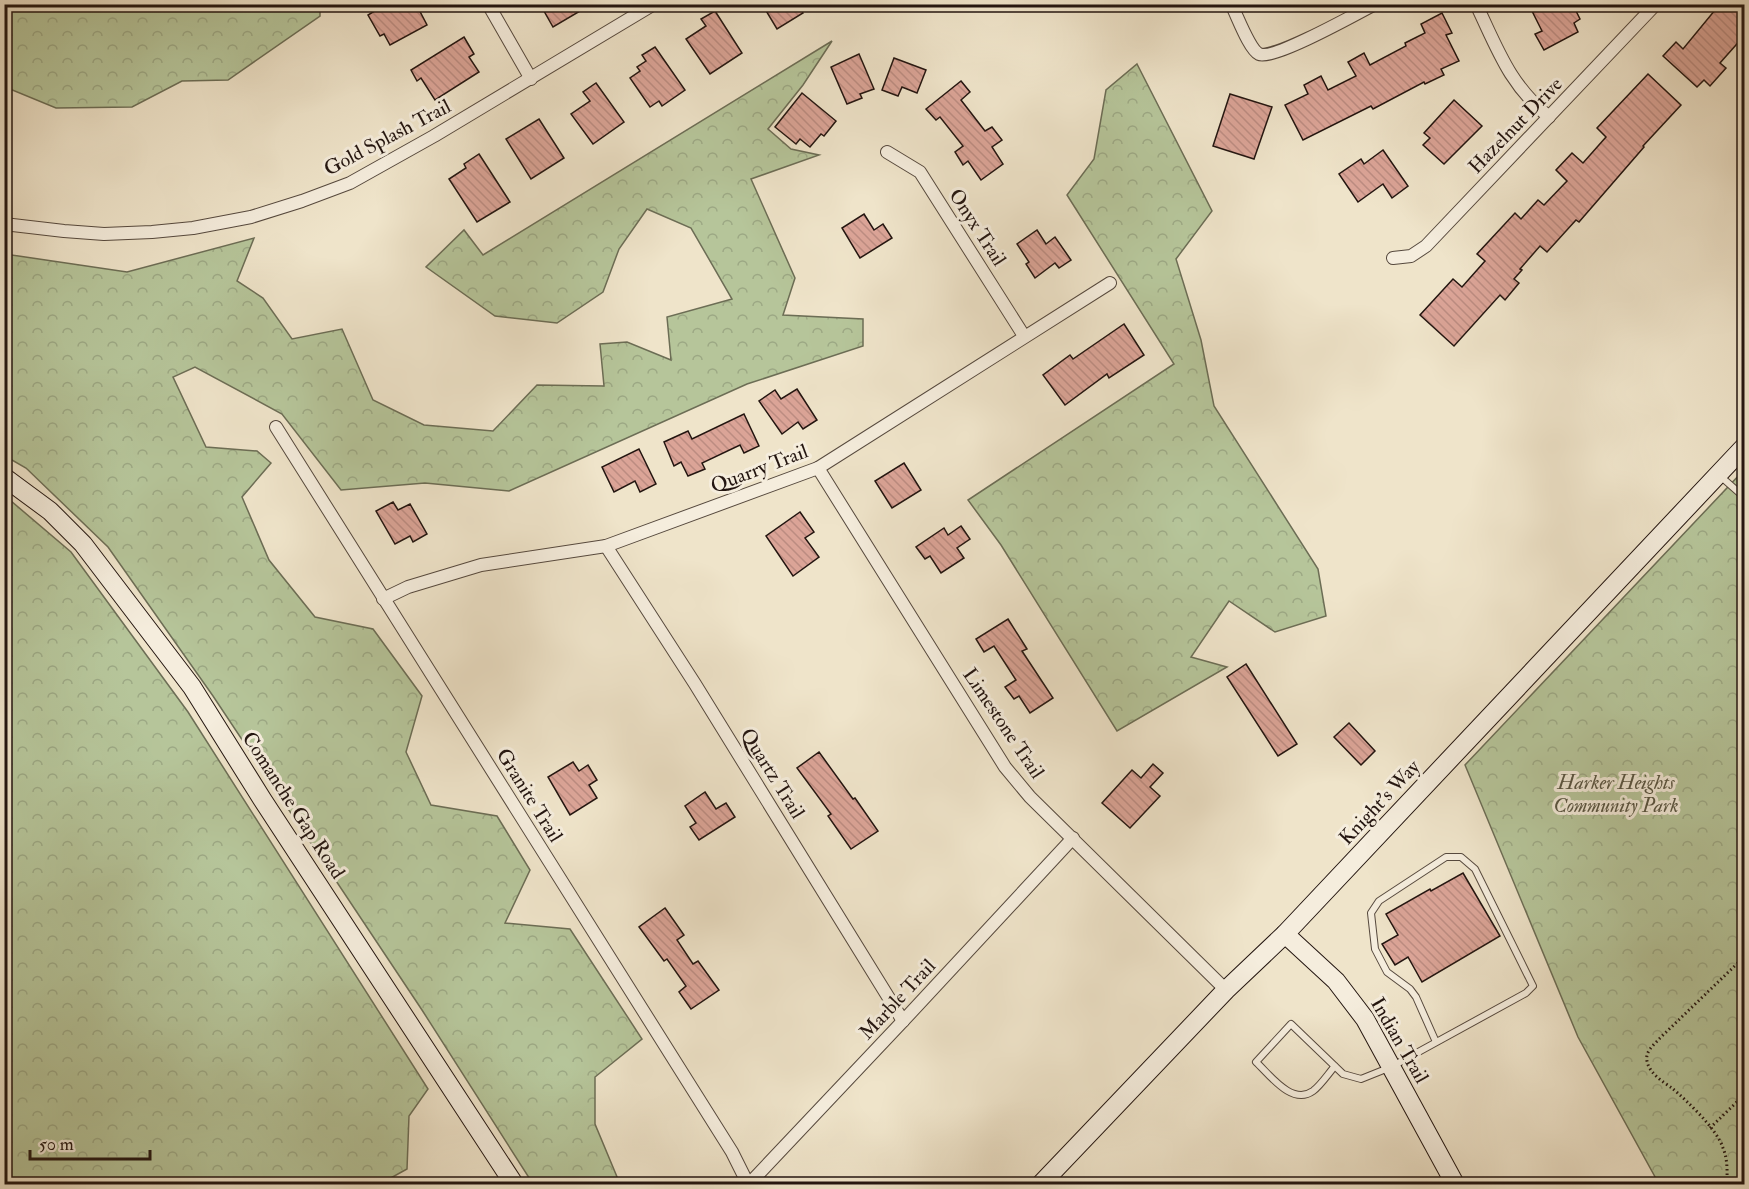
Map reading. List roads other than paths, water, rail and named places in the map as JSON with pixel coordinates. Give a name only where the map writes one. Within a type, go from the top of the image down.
[{"type":"street","points":[[488,4],[531,79]]},
{"type":"street","name":"Gold Splash Trail","points":[[4,224],[104,234],[193,228],[251,217],[350,183],[531,79],[654,4]]},
{"type":"street","points":[[1231,4],[1253,48],[1259,54],[1266,55],[1299,43],[1375,4]]},
{"type":"street","points":[[1476,4],[1509,72],[1530,102],[1549,117]]},
{"type":"street","name":"Hazelnut Drive","points":[[1393,258],[1412,256],[1426,246],[1656,4]]},
{"type":"street","name":"Onyx Trail","points":[[887,152],[920,172],[1024,336]]},
{"type":"street","name":"Quarry Trail","points":[[383,599],[408,586],[481,565],[606,546],[818,468],[1110,283]]},
{"type":"street","name":"Granite Trail","points":[[276,428],[732,1152],[748,1185]]},
{"type":"street","name":"Knight's Way","points":[[1041,1185],[1226,990],[1285,934],[1744,447]]},
{"type":"street","name":"Limestone Trail","points":[[818,468],[1005,767],[1030,797],[1226,990]]},
{"type":"street","name":"Comanche Gap Road","points":[[4,477],[50,511],[83,544],[192,687],[262,799],[514,1185]]},
{"type":"street","name":"Quartz Trail","points":[[606,546],[695,684],[903,1021]]},
{"type":"street","name":"Marble Trail","points":[[748,1185],[1072,838]]},
{"type":"street","name":"Indian Trail","points":[[1285,934],[1336,981],[1365,1019],[1455,1185]]},
{"type":"lane","points":[[1719,475],[1744,497]]},
{"type":"lane","points":[[1335,1066],[1314,1091],[1303,1096],[1294,1095],[1256,1062],[1291,1024],[1335,1066],[1343,1074],[1361,1079],[1391,1067],[1526,993],[1533,986],[1475,869],[1461,856],[1446,857],[1379,902],[1371,913],[1375,949],[1387,972],[1410,989],[1436,1042]]},
{"type":"park label","name":"Harker Heights Community Park","points":[[1616,794]]}]
